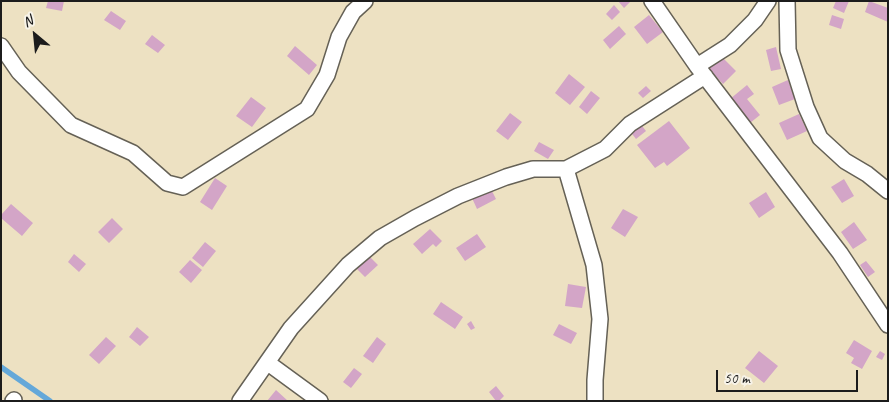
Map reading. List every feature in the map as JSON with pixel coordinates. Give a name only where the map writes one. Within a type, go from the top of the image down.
[{"type":"street","points":[[1,46],[19,72],[70,125],[133,153],[167,183],[183,187],[307,110],[327,76],[339,37],[353,12],[365,1]]},
{"type":"street","points":[[652,1],[701,71],[840,253],[888,325]]},
{"type":"street","points":[[240,401],[291,328],[313,302],[348,265],[380,238],[458,196],[506,177],[532,169],[566,170],[605,149],[630,124],[701,71],[730,45],[755,20],[768,1]]},
{"type":"street","points":[[787,1],[788,50],[806,107],[820,138],[845,161],[867,174],[888,191]]},
{"type":"street","points":[[566,170],[594,265],[600,319],[595,401]]},
{"type":"street","points":[[268,363],[320,401]]},
{"type":"building","points":[[48,1],[64,1],[62,11],[46,8]]},
{"type":"building","points":[[618,1],[631,1],[624,8]]},
{"type":"building","points":[[836,1],[849,1],[844,13],[833,8]]},
{"type":"building","points":[[869,1],[888,8],[888,22],[865,12]]},
{"type":"building","points":[[614,5],[620,12],[612,20],[606,14]]},
{"type":"building","points":[[111,11],[126,21],[120,30],[104,20]]},
{"type":"building","points":[[649,15],[663,32],[647,44],[634,27]]},
{"type":"building","points":[[832,15],[844,19],[841,29],[829,25]]},
{"type":"building","points":[[619,26],[626,34],[610,49],[603,40]]},
{"type":"building","points":[[152,35],[165,45],[158,53],[145,44]]},
{"type":"building","points":[[295,46],[317,65],[309,75],[287,56]]},
{"type":"building","points":[[776,47],[781,69],[771,71],[766,50]]},
{"type":"building","points":[[721,56],[736,71],[723,84],[708,68]]},
{"type":"building","points":[[569,74],[585,87],[570,105],[555,93]]},
{"type":"building","points":[[788,80],[795,99],[779,105],[772,87]]},
{"type":"building","points":[[747,85],[754,94],[747,99],[760,115],[750,123],[730,99]]},
{"type":"building","points":[[646,86],[651,91],[643,98],[638,93]]},
{"type":"building","points":[[591,91],[600,98],[587,114],[579,107]]},
{"type":"building","points":[[251,97],[266,108],[252,127],[236,116]]},
{"type":"building","points":[[510,113],[522,122],[508,140],[496,131]]},
{"type":"building","points":[[799,114],[807,131],[787,140],[779,123]]},
{"type":"building","points":[[669,121],[690,148],[667,166],[664,162],[655,168],[637,145]]},
{"type":"building","points":[[639,122],[646,131],[636,139],[629,130]]},
{"type":"building","points":[[539,142],[554,150],[548,159],[534,151]]},
{"type":"building","points":[[215,178],[227,186],[212,210],[200,202]]},
{"type":"building","points":[[844,179],[854,196],[842,203],[831,187]]},
{"type":"building","points":[[491,189],[496,199],[477,209],[472,198]]},
{"type":"building","points":[[766,192],[775,207],[759,218],[749,203]]},
{"type":"building","points":[[11,204],[33,223],[22,236],[1,218],[1,215]]},
{"type":"building","points":[[623,209],[638,217],[625,237],[611,228]]},
{"type":"building","points":[[112,218],[123,229],[109,243],[98,232]]},
{"type":"building","points":[[854,222],[867,240],[853,249],[841,232]]},
{"type":"building","points":[[430,229],[442,241],[436,247],[433,244],[422,254],[413,244]]},
{"type":"building","points":[[477,234],[486,247],[465,261],[456,248]]},
{"type":"building","points":[[205,242],[216,251],[203,267],[192,258]]},
{"type":"building","points":[[74,254],[86,264],[79,272],[68,262]]},
{"type":"building","points":[[369,256],[378,265],[365,277],[356,268]]},
{"type":"building","points":[[190,260],[202,270],[191,283],[179,272]]},
{"type":"building","points":[[866,261],[875,272],[868,277],[860,265]]},
{"type":"building","points":[[568,284],[586,287],[582,308],[565,306]]},
{"type":"building","points":[[441,302],[463,317],[455,329],[433,314]]},
{"type":"building","points":[[471,321],[475,328],[471,330],[467,324]]},
{"type":"building","points":[[559,324],[577,333],[571,344],[553,335]]},
{"type":"building","points":[[137,327],[149,337],[140,346],[129,337]]},
{"type":"building","points":[[106,337],[116,346],[99,364],[89,355]]},
{"type":"building","points":[[377,337],[386,344],[373,363],[363,356]]},
{"type":"building","points":[[854,340],[872,351],[862,369],[851,363],[854,358],[846,353]]},
{"type":"building","points":[[759,351],[778,366],[764,383],[745,368]]},
{"type":"building","points":[[880,351],[885,354],[882,360],[876,357]]},
{"type":"building","points":[[354,368],[362,374],[351,388],[343,382]]},
{"type":"building","points":[[496,386],[504,396],[499,401],[496,401],[489,392]]},
{"type":"building","points":[[276,390],[288,401],[267,401]]},
{"type":"waterway","points":[[1,367],[50,401]]}]
